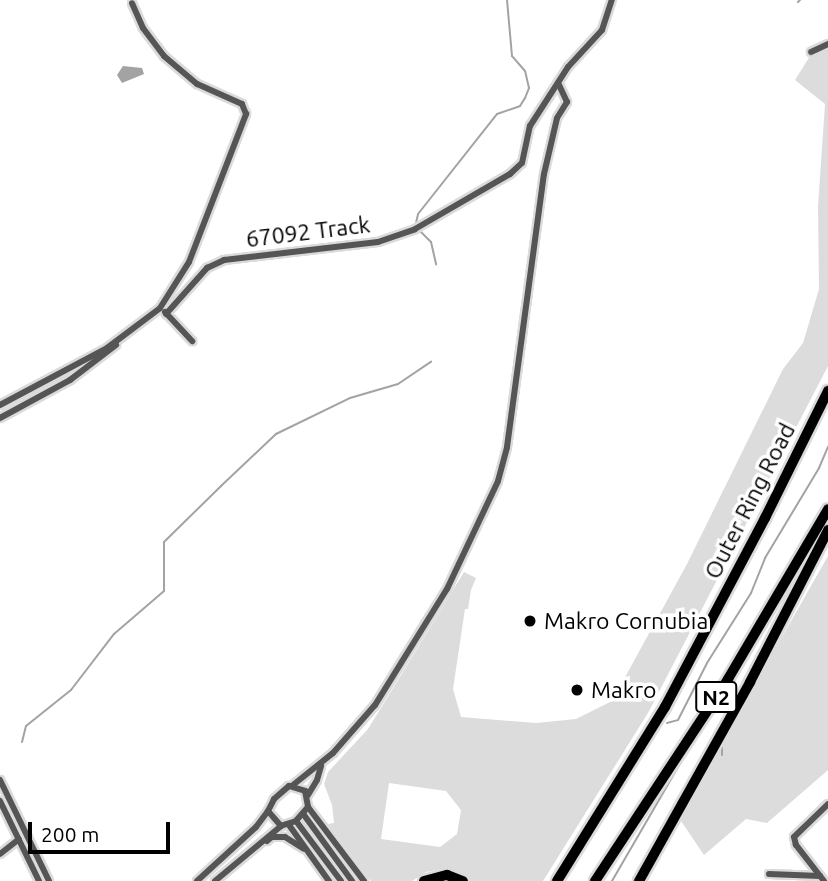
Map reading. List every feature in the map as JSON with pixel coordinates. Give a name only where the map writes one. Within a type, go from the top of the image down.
[{"type":"highway","name":"Outer Ring Road","points":[[557,881],[665,707],[828,391]]},
{"type":"highway","name":"N2","points":[[595,881],[728,679],[828,509]]},
{"type":"highway","points":[[639,881],[750,682],[828,530]]},
{"type":"highway","points":[[424,881],[447,875],[463,881]]},
{"type":"street","name":"67092 Track","points":[[166,314],[207,268],[224,260],[359,245],[415,229],[510,174],[522,163],[528,147],[530,126],[558,83],[602,30],[612,0]]},
{"type":"street","points":[[0,418],[70,380],[160,308],[189,262],[246,110],[242,104],[211,91],[180,71],[152,42],[132,3]]},
{"type":"street","points":[[811,52],[828,44]]},
{"type":"street","points":[[197,881],[256,827],[281,791],[293,786],[321,766],[358,726],[396,672],[447,589],[498,481],[507,447],[544,174],[556,118],[567,102],[558,83]]},
{"type":"street","points":[[160,308],[192,341]]},
{"type":"street","points":[[0,405],[86,360],[133,330]]},
{"type":"street","points":[[215,881],[281,825],[293,823],[304,815],[321,766]]},
{"type":"street","points":[[0,780],[49,881]]},
{"type":"street","points":[[293,786],[299,787],[341,854],[364,881]]},
{"type":"street","points":[[0,802],[39,881]]},
{"type":"street","points":[[821,880],[793,837],[828,804]]},
{"type":"street","points":[[268,811],[281,825]]},
{"type":"street","points":[[304,815],[352,881]]},
{"type":"street","points":[[293,823],[329,881]]},
{"type":"street","points":[[293,823],[341,881]]},
{"type":"street","points":[[251,852],[276,837],[285,838],[309,852]]},
{"type":"street","points":[[0,854],[19,839]]},
{"type":"street","points":[[769,874],[821,880]]},
{"type":"shaded area","points":[[828,47],[828,366],[648,713],[543,881],[470,881],[458,873],[442,869],[426,872],[412,881],[371,881],[328,824],[334,823],[332,805],[324,784],[328,772],[368,729],[464,572],[476,578],[468,609],[465,609],[453,689],[461,717],[536,723],[576,719],[612,701],[687,564],[783,369],[803,343],[819,289],[818,206],[825,104],[795,80],[810,56]],"holes":[[[389,783],[446,791],[461,810],[457,834],[440,847],[381,839]]]},
{"type":"shaded area","points":[[123,66],[142,68],[144,74],[122,83],[117,75]]},
{"type":"shaded area","points":[[828,556],[828,770],[767,823],[746,819],[704,855],[679,818]]},
{"type":"waterway","points":[[416,223],[418,214],[497,114],[520,106],[525,98],[529,88],[525,71],[512,56],[507,0]]},
{"type":"waterway","points":[[419,230],[431,242],[436,264]]},
{"type":"waterway","points":[[22,742],[26,726],[71,690],[114,634],[164,591],[164,542],[276,434],[350,398],[398,384],[431,362]]},
{"type":"waterway","points":[[667,723],[678,720],[707,663],[751,593],[765,558],[819,468],[828,447]]},
{"type":"waterway","points":[[612,881],[692,743]]},
{"type":"waterway","points":[[722,743],[722,755]]},
{"type":"place","name":"Makro Cornubia","points":[[530,621]]},
{"type":"place","name":"Makro","points":[[577,690]]}]
